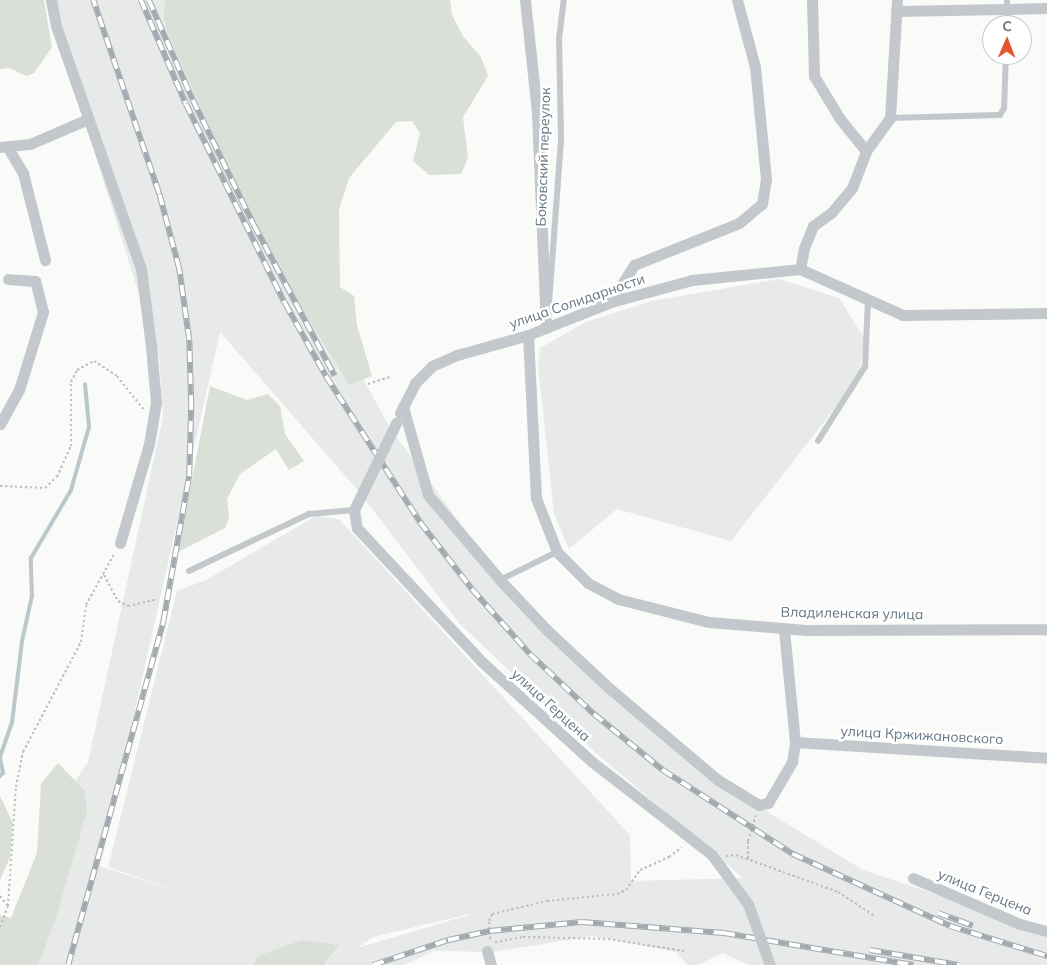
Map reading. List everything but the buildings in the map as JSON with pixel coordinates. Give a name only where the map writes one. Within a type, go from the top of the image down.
[{"type":"street","points":[[51,0],[56,26],[141,269],[156,403],[153,422],[120,542]]},
{"type":"street","name":"Боковский переулок","points":[[525,0],[536,114],[547,322]]},
{"type":"street","points":[[611,302],[634,265],[739,223],[762,204],[766,179],[755,67],[737,0]]},
{"type":"street","points":[[812,0],[814,76],[840,119],[866,151]]},
{"type":"street","points":[[1047,8],[1007,4],[896,6],[890,118],[866,151],[852,188],[831,213],[813,226],[804,248],[800,269],[868,302],[903,315],[1047,313]]},
{"type":"street","points":[[45,260],[23,173],[4,147],[30,144],[88,119]]},
{"type":"street","name":"улица Солидарности","points":[[403,407],[415,382],[432,366],[457,355],[528,335],[547,322],[692,280],[800,269]]},
{"type":"street","points":[[0,424],[19,390],[43,312],[35,281],[8,279]]},
{"type":"street","points":[[528,335],[536,498],[557,552]]},
{"type":"street","points":[[354,510],[403,407]]},
{"type":"street","points":[[403,407],[428,495],[500,580],[547,630],[609,688],[718,780],[763,804],[792,762],[795,742],[784,629]]},
{"type":"street","name":"улица Герцена","points":[[354,510],[357,528],[522,702],[591,761],[692,838],[716,860],[748,904],[770,965]]},
{"type":"street","name":"Владиленская улица","points":[[557,552],[588,583],[618,599],[709,622],[784,629],[1047,628]]},
{"type":"street","name":"улица Кржижановского","points":[[795,742],[1047,758]]},
{"type":"street","name":"улица Герцена","points":[[913,878],[1020,924],[1047,931]]},
{"type":"street","points":[[487,951],[491,965]]},
{"type":"lane","name":"Боковский переулок","points":[[547,322],[552,286],[561,139],[559,40],[564,0]]},
{"type":"lane","points":[[890,118],[1000,115],[1004,108],[1006,65]]},
{"type":"lane","points":[[818,441],[865,367],[868,302]]},
{"type":"lane","points":[[190,571],[309,514],[354,510]]},
{"type":"lane","points":[[500,580],[557,552]]},
{"type":"path","points":[[0,486],[45,488],[58,477],[71,446],[71,382],[77,370],[94,361],[117,376],[153,422]]},
{"type":"path","points":[[368,384],[392,376]]},
{"type":"path","points":[[0,927],[8,906],[16,787],[23,752],[81,642],[86,605],[104,575],[120,542]]},
{"type":"path","points":[[104,575],[118,601],[128,606],[155,600]]},
{"type":"path","points":[[748,859],[748,841],[763,804]]},
{"type":"path","points":[[684,951],[599,939],[523,937],[490,942],[489,921],[492,914],[498,911],[573,897],[617,894],[626,890],[640,870],[669,857],[692,838]]},
{"type":"path","points":[[716,860],[736,855],[748,859],[838,892],[876,917]]},
{"type":"path","points":[[0,896],[8,906]]},
{"type":"shaded area","points":[[0,0],[44,0],[52,47],[34,73],[27,76],[9,68],[0,69]]},
{"type":"shaded area","points":[[52,0],[164,0],[275,217],[390,428],[502,580],[635,712],[771,814],[863,870],[1047,931],[1047,965],[749,965],[723,953],[698,965],[688,965],[676,952],[593,936],[492,952],[434,951],[404,965],[0,965],[48,821],[88,762],[163,417],[159,358],[64,55]],"holes":[[[220,332],[360,493],[459,623],[596,753],[743,878],[631,881],[630,835],[339,519],[316,516],[206,580],[177,591],[108,867],[183,893],[100,866]],[[469,915],[357,948],[373,937]]]},
{"type":"shaded area","points":[[165,0],[450,0],[452,15],[463,36],[481,57],[488,76],[463,117],[468,158],[461,174],[429,175],[413,161],[420,133],[412,121],[396,122],[349,178],[339,209],[340,287],[354,296],[357,325],[372,376],[349,385],[263,245],[169,37],[164,19]]},
{"type":"shaded area","points":[[779,279],[839,298],[864,338],[859,377],[731,541],[617,509],[569,549],[554,514],[538,366],[540,348],[586,322],[652,301]]},
{"type":"shaded area","points":[[210,386],[247,400],[268,394],[280,406],[285,434],[304,461],[289,470],[276,449],[240,474],[227,499],[229,517],[225,528],[178,552]]},
{"type":"shaded area","points":[[58,763],[85,791],[87,811],[56,918],[38,965],[0,965],[0,915],[11,918],[37,853],[41,784]]},
{"type":"shaded area","points":[[0,796],[13,823],[10,858],[0,880]]},
{"type":"shaded area","points":[[302,940],[339,945],[323,965],[254,965],[258,956]]},
{"type":"waterway","points":[[0,776],[3,773],[0,757],[12,723],[22,641],[32,596],[31,558],[71,490],[89,427],[85,384]]},
{"type":"railway","points":[[68,965],[163,622],[189,476],[191,406],[189,340],[179,269],[159,194],[93,0]]},
{"type":"railway","points":[[141,0],[186,104],[285,303],[326,376],[420,522],[472,589],[530,654],[594,714],[663,770],[793,854],[950,926],[1047,956]]},
{"type":"railway","points":[[149,0],[193,100],[254,225],[335,376]]},
{"type":"railway","points":[[938,913],[973,926]]},
{"type":"railway","points":[[373,965],[448,940],[490,931],[582,922],[724,933],[913,965]]},
{"type":"railway","points":[[870,950],[959,965]]}]
